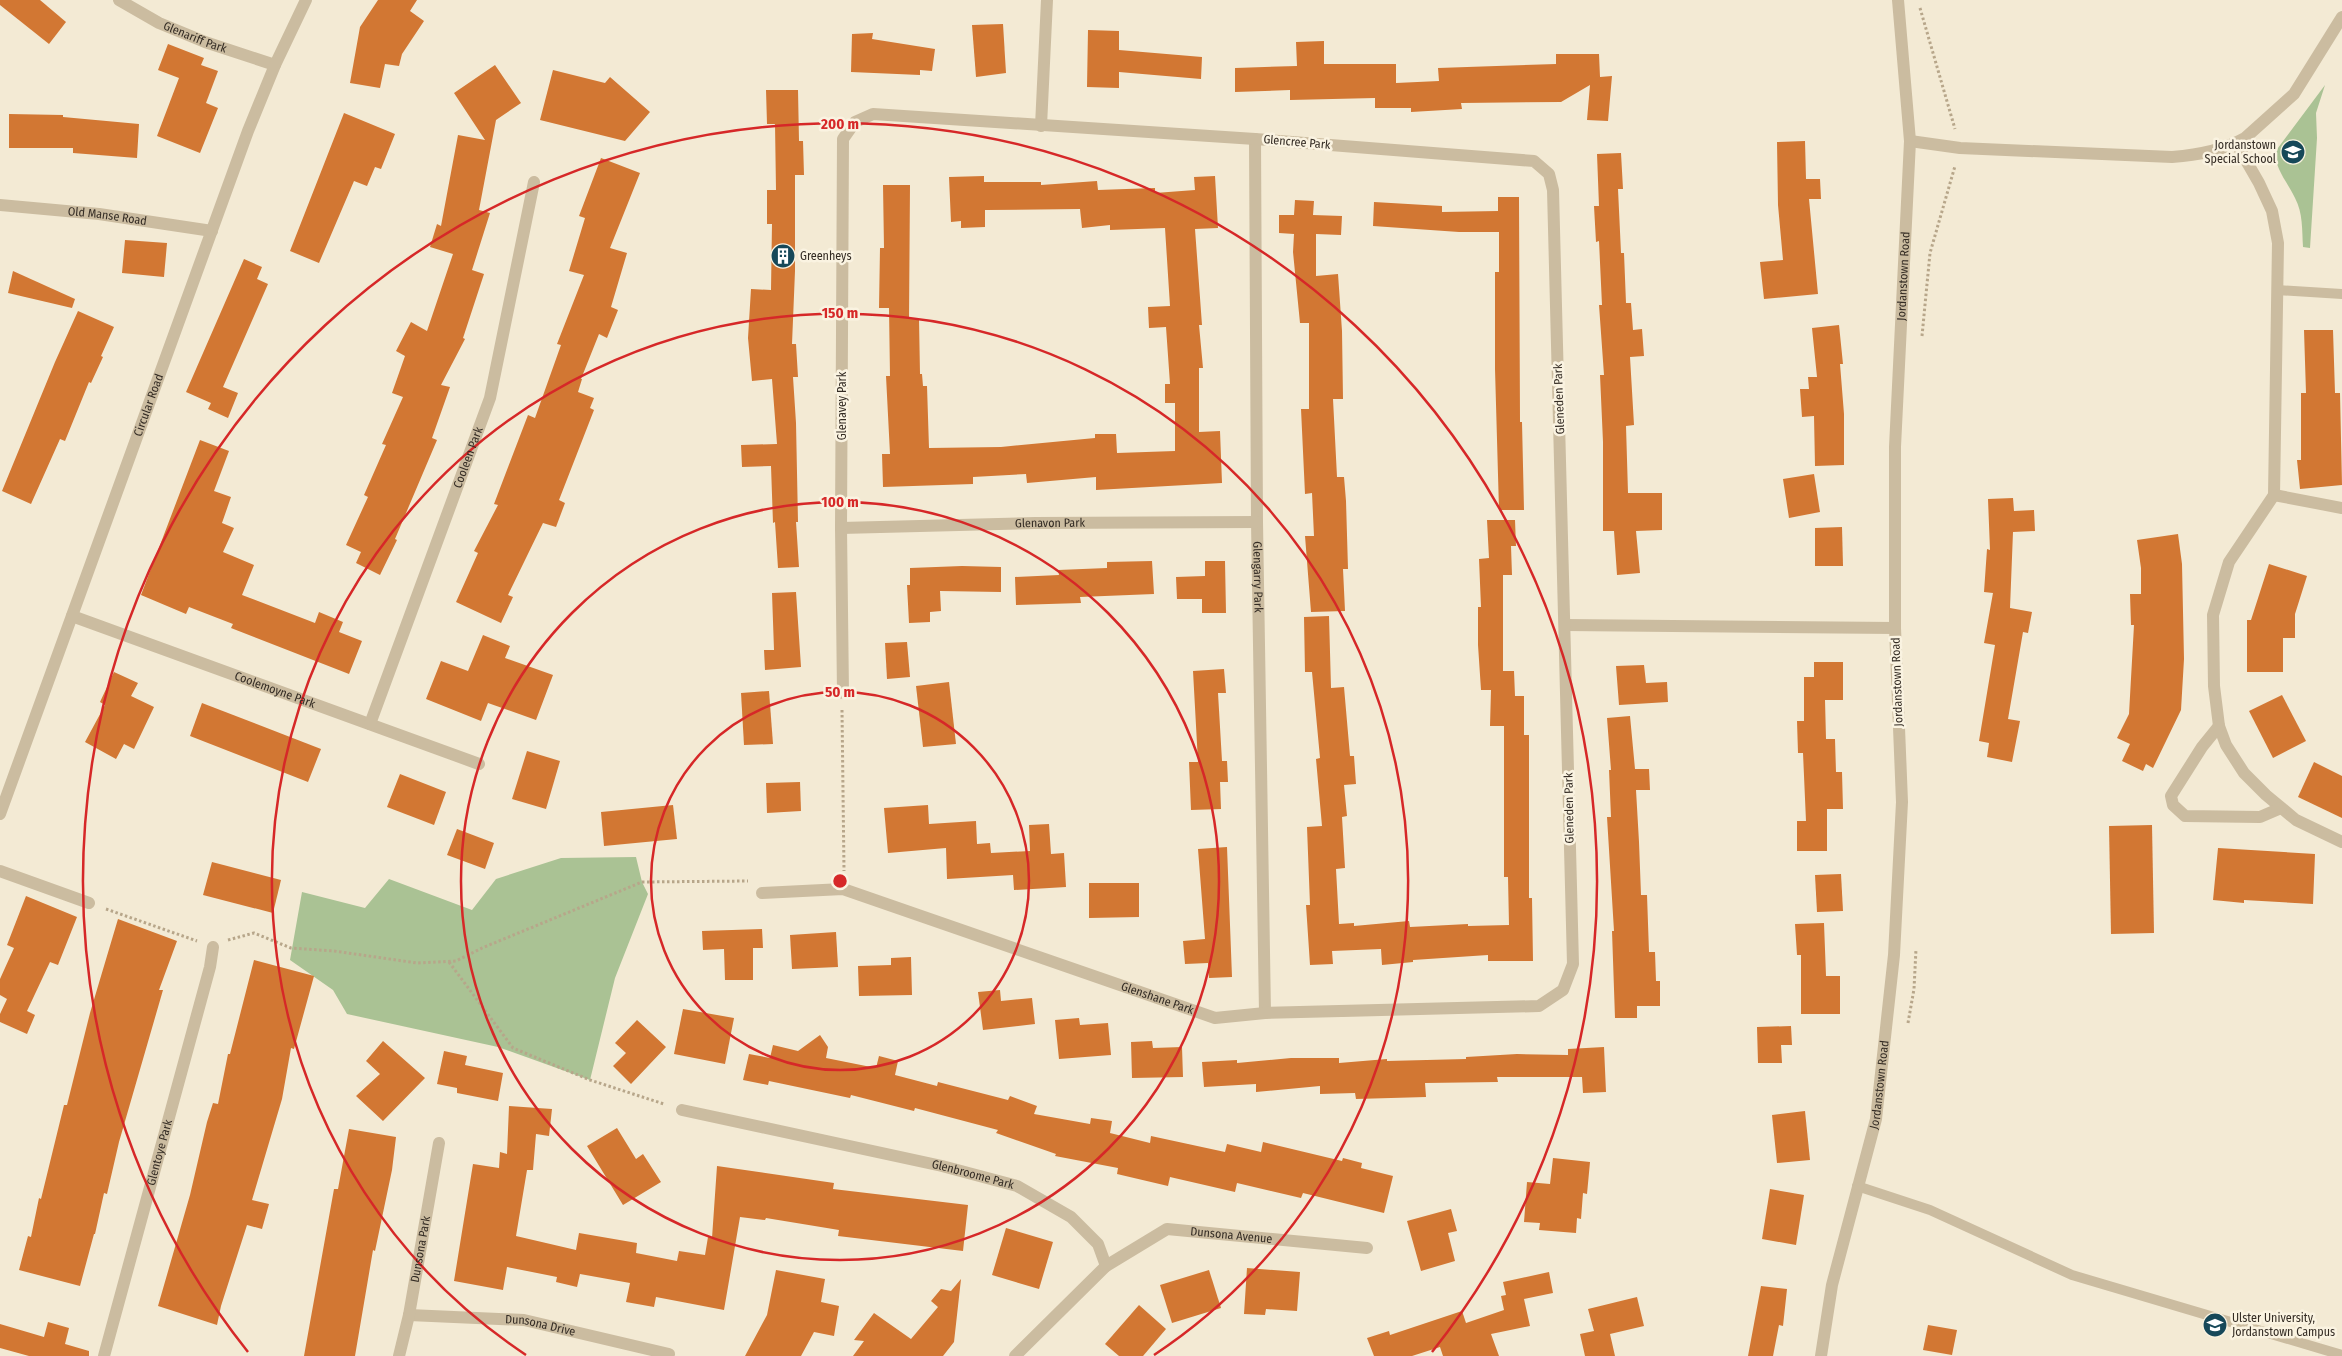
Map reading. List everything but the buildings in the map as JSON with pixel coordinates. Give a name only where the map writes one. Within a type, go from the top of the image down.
[{"type":"street","name":"Glenariff Park","points":[[119,0],[159,22],[205,42],[275,65]]},
{"type":"street","name":"Circular Road","points":[[0,814],[248,131],[275,65],[306,0]]},
{"type":"street","points":[[1041,126],[1047,0]]},
{"type":"street","name":"Jordanstown Road","points":[[1821,1356],[1832,1285],[1876,1119],[1894,954],[1902,802],[1895,628],[1895,447],[1910,141],[1898,0]]},
{"type":"street","points":[[1910,141],[1960,148],[2172,157],[2201,154],[2236,143],[2245,138],[2294,94],[2342,17]]},
{"type":"street","name":"Glencree Park","points":[[855,122],[873,114],[1255,139],[1534,160],[1549,174]]},
{"type":"street","name":"Glenavey Park","points":[[843,693],[841,528],[843,139],[855,122]]},
{"type":"street","name":"Glengarry Park","points":[[1255,139],[1265,1013]]},
{"type":"street","points":[[2236,143],[2259,183],[2272,211],[2278,243],[2274,495],[2229,562],[2213,615],[2214,686],[2219,726],[2226,745],[2244,774],[2296,820],[2342,842]]},
{"type":"street","name":"Gleneden Park","points":[[1549,174],[1553,190],[1573,964],[1564,990]]},
{"type":"street","name":"Cooleen Park","points":[[370,724],[490,398],[534,182]]},
{"type":"street","name":"Old Manse Road","points":[[0,205],[99,214],[212,231]]},
{"type":"street","points":[[2274,495],[2342,508]]},
{"type":"street","name":"Glenavon Park","points":[[841,528],[1035,523],[1258,522]]},
{"type":"street","name":"Coolemoyne Park","points":[[72,616],[479,764]]},
{"type":"street","points":[[1565,625],[1895,628]]},
{"type":"street","points":[[2219,726],[2202,747],[2171,796],[2173,805],[2185,816],[2260,817],[2281,808]]},
{"type":"street","points":[[0,871],[89,903]]},
{"type":"street","name":"Glenshane Park","points":[[762,893],[844,889],[1215,1018],[1265,1013],[1539,1006],[1564,990]]},
{"type":"street","name":"Glentoye Park","points":[[104,1356],[207,976],[213,947]]},
{"type":"street","name":"Glenbroome Park","points":[[682,1110],[942,1166],[1017,1186],[1070,1217],[1098,1244],[1106,1266]]},
{"type":"street","name":"Dunsona Park","points":[[399,1356],[409,1316],[439,1143]]},
{"type":"street","name":"Dunsona Avenue","points":[[1106,1266],[1167,1229],[1366,1248]]},
{"type":"street","points":[[1015,1356],[1106,1266]]},
{"type":"street","name":"Dunsona Drive","points":[[409,1316],[524,1320],[669,1354]]},
{"type":"lane","points":[[2277,290],[2342,294]]},
{"type":"lane","points":[[1857,1186],[1930,1210],[2072,1276],[2342,1355]]},
{"type":"path","points":[[1918,0],[1960,148],[1930,253],[1921,341]]},
{"type":"path","points":[[843,693],[844,889]]},
{"type":"path","points":[[89,903],[213,947],[232,938],[254,933],[291,948],[334,951],[417,963],[456,961],[482,948],[642,882],[756,881],[762,893]]},
{"type":"path","points":[[1907,1028],[1914,989],[1916,941]]},
{"type":"path","points":[[448,962],[513,1048],[581,1077],[682,1110]]},
{"type":"green space","points":[[2325,85],[2316,113],[2317,138],[2310,248],[2303,247],[2302,222],[2299,210],[2295,198],[2279,170],[2275,152]]},
{"type":"green space","points":[[636,857],[642,882],[648,894],[615,978],[590,1080],[498,1047],[347,1014],[333,990],[290,960],[302,892],[365,908],[389,879],[472,910],[496,879],[561,858]]},
{"type":"place","name":"Jordanstown Special School","points":[[2293,152]]},
{"type":"place","name":"Greenheys","points":[[783,256]]},
{"type":"place","name":"Ulster University, Jordanstown Campus","points":[[2215,1325]]}]
